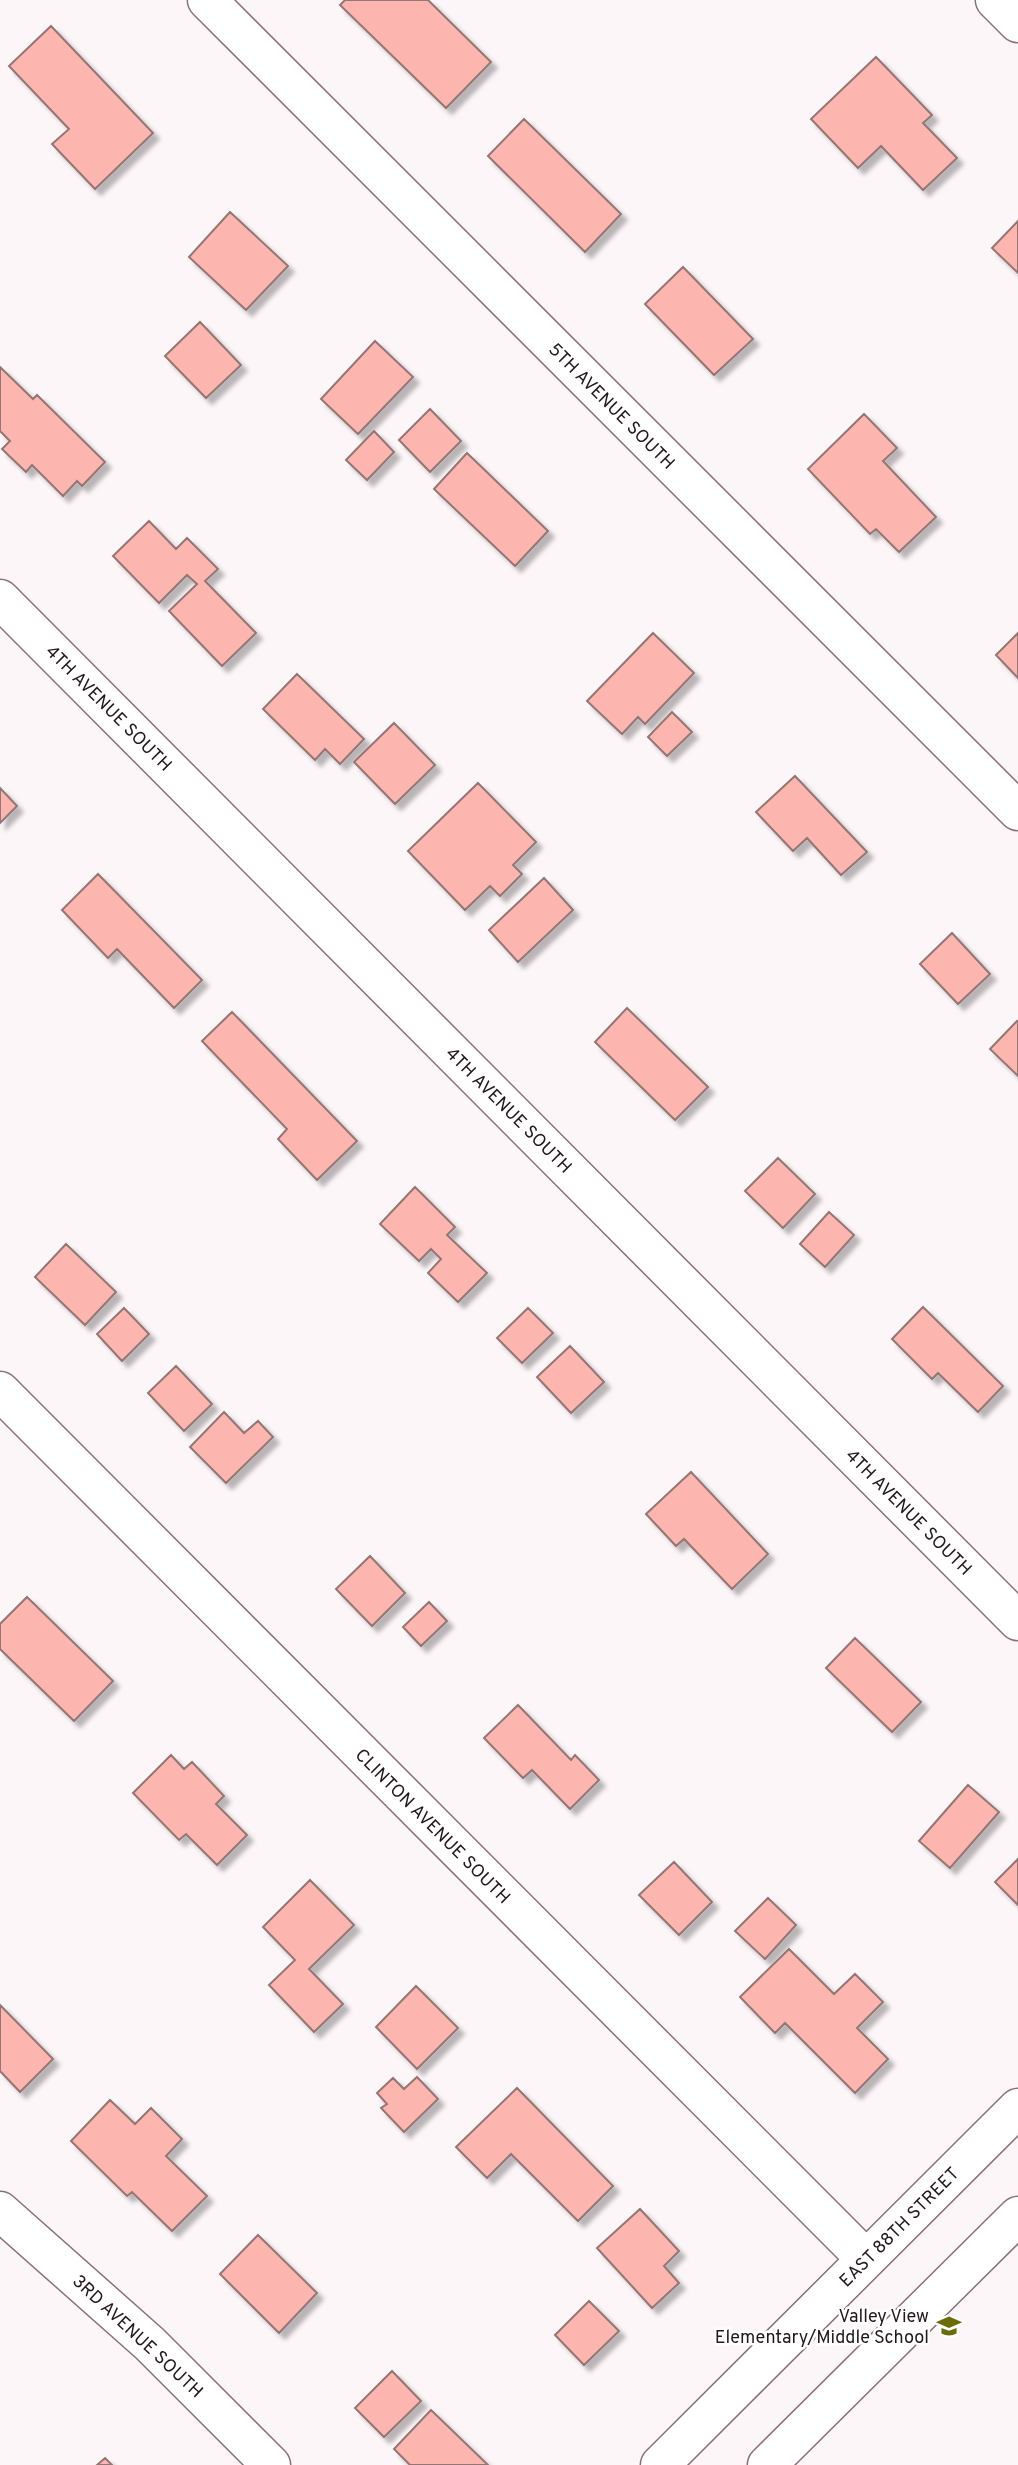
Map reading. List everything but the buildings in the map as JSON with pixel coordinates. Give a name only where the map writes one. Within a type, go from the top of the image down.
[{"type":"street","name":"5TH AVENUE SOUTH","points":[[207,0],[1018,811]]},
{"type":"street","points":[[995,0],[1018,23]]},
{"type":"street","name":"4TH AVENUE SOUTH","points":[[0,599],[1018,1621]]},
{"type":"street","name":"CLINTON AVENUE SOUTH","points":[[0,1391],[866,2259]]},
{"type":"street","name":"EAST 88TH STREET","points":[[660,2465],[1018,2108]]},
{"type":"street","name":"3RD AVENUE SOUTH","points":[[0,2211],[150,2344],[271,2465]]},
{"type":"street","points":[[768,2465],[1018,2216]]},
{"type":"place","name":"Valley View Elementary/Middle School","points":[[949,2326]]}]
